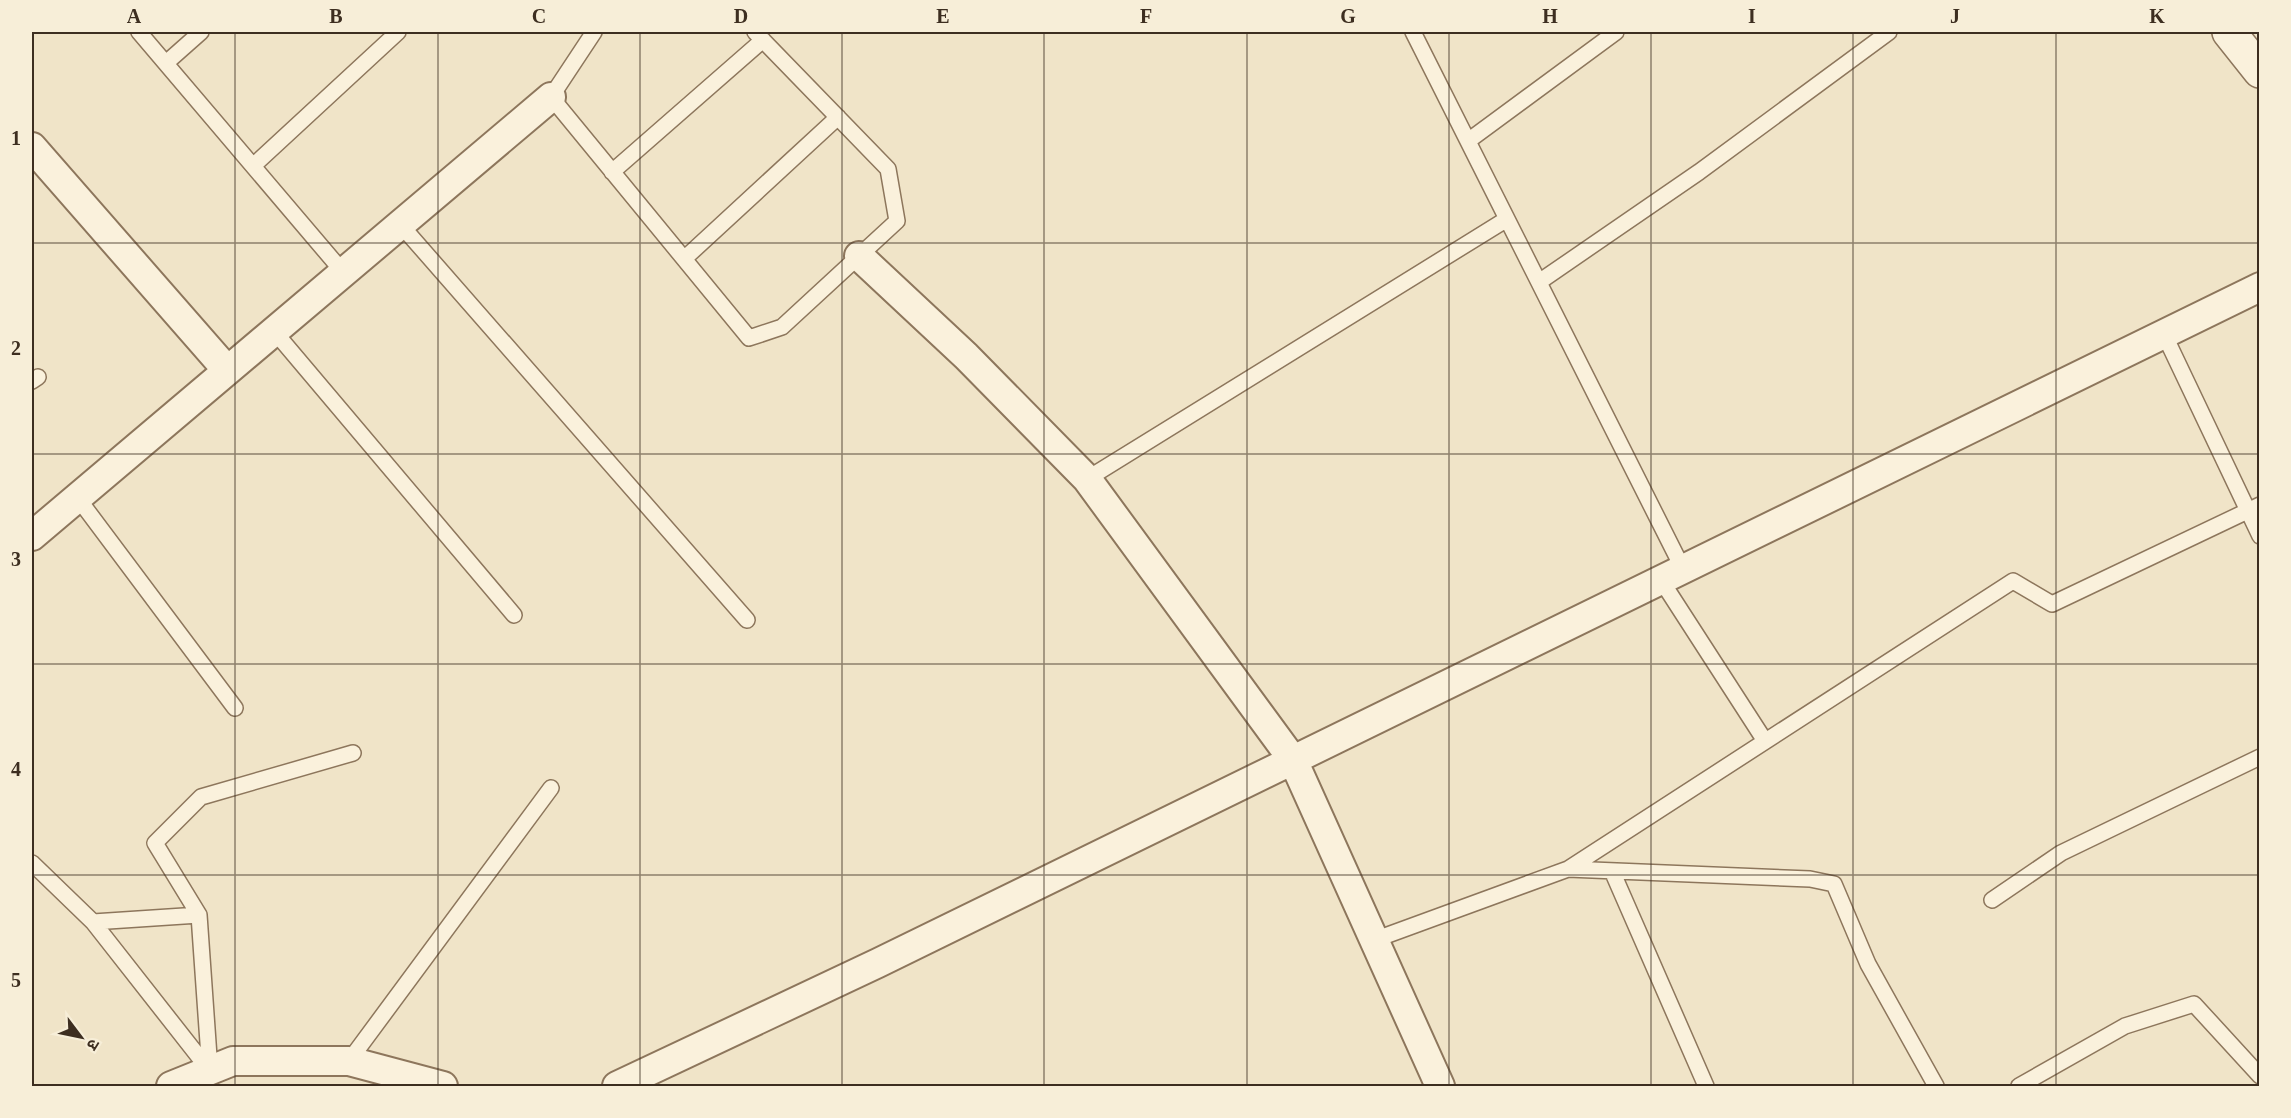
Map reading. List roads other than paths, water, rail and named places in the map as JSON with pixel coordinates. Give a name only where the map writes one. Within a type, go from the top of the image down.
[{"type":"street","points":[[2229,32],[2259,71]]},
{"type":"street","points":[[32,536],[551,97]]},
{"type":"street","points":[[35,158],[227,370]]},
{"type":"street","points":[[859,256],[966,356],[1087,479],[1293,760],[1440,1086]]},
{"type":"street","points":[[617,1086],[889,958],[2259,287]]},
{"type":"street","points":[[171,1086],[233,1061],[348,1061],[443,1086]]},
{"type":"lane","points":[[139,32],[343,272]]},
{"type":"lane","points":[[166,63],[201,32]]},
{"type":"lane","points":[[253,166],[398,32]]},
{"type":"lane","points":[[594,32],[551,97],[612,172],[684,259],[748,338],[782,327],[897,221],[888,169],[759,36],[612,172]]},
{"type":"lane","points":[[1413,32],[1539,282],[1672,574],[1765,741]]},
{"type":"lane","points":[[1468,141],[1616,32]]},
{"type":"lane","points":[[1539,282],[1699,172],[1889,32]]},
{"type":"lane","points":[[684,259],[838,117]]},
{"type":"lane","points":[[1087,479],[1507,219]]},
{"type":"lane","points":[[400,224],[747,620]]},
{"type":"lane","points":[[274,331],[514,615]]},
{"type":"lane","points":[[2164,334],[2253,508],[2259,537]]},
{"type":"lane","points":[[78,497],[235,708]]},
{"type":"lane","points":[[1374,940],[1568,869],[2013,581],[2052,604],[2253,508]]},
{"type":"lane","points":[[210,1071],[199,915],[155,843],[201,797],[353,753]]},
{"type":"lane","points":[[1992,900],[2061,853],[2259,757]]},
{"type":"lane","points":[[348,1061],[551,788]]},
{"type":"lane","points":[[32,863],[93,922],[210,1071]]},
{"type":"lane","points":[[1568,869],[1810,879],[1834,884],[1868,964],[1936,1086]]},
{"type":"lane","points":[[1612,871],[1706,1086]]},
{"type":"lane","points":[[93,922],[199,915]]},
{"type":"lane","points":[[2019,1086],[2125,1026],[2194,1004],[2259,1076]]}]
